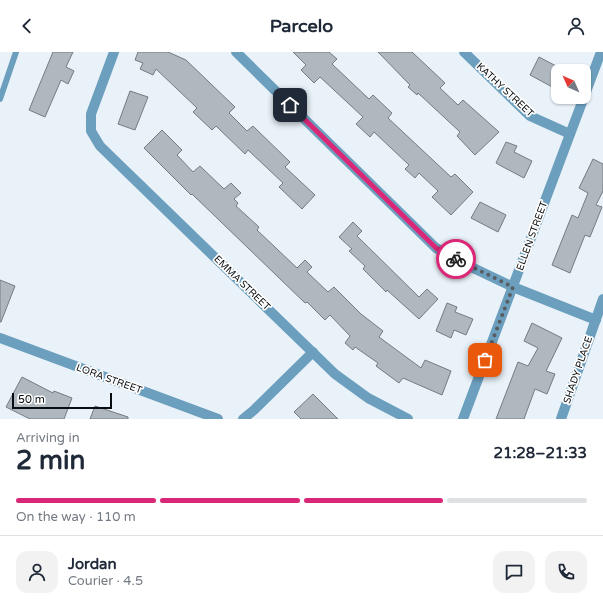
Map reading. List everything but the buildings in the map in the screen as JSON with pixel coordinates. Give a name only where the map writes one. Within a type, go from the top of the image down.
[{"type":"street","name":"EMMA STREET","points":[[114,52],[92,114],[90,131],[100,146],[335,374],[368,398],[408,419]]},
{"type":"street","points":[[236,52],[436,248],[513,287],[596,320]]},
{"type":"street","name":"KATHY STREET","points":[[464,52],[530,116],[570,134]]},
{"type":"street","name":"ELLEN STREET","points":[[591,78],[601,52]]},
{"type":"street","name":"ELLEN STREET","points":[[463,419],[581,104]]},
{"type":"street","name":"SHADY PLACE","points":[[561,419],[603,298]]},
{"type":"street","name":"LORA STREET","points":[[0,338],[218,419]]},
{"type":"street","points":[[243,419],[313,352]]},
{"type":"lane","points":[[0,98],[16,52]]},
{"type":"way so far","points":[[456,259],[513,287],[485,360]]},
{"type":"route","points":[[290,105],[436,248],[456,259]]}]
